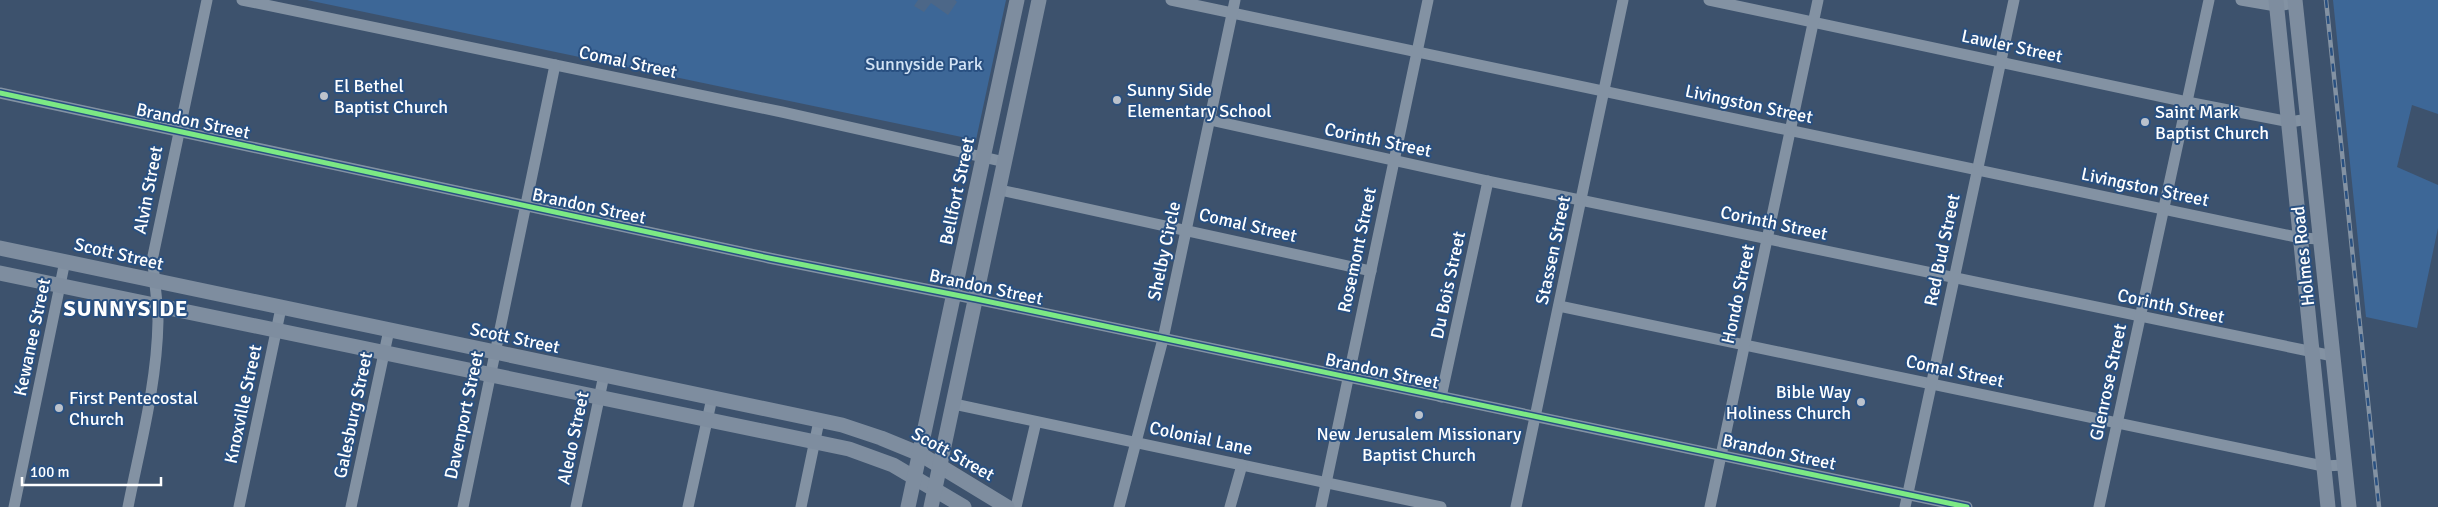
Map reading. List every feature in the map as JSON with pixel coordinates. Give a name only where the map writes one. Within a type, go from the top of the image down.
[{"type":"main road","name":"Bellfort Street","points":[[908,507],[1017,0]]},
{"type":"main road","points":[[931,507],[1040,0]]},
{"type":"main road","name":"Holmes Road","points":[[2295,2],[2350,507]]},
{"type":"main road","name":"Holmes Road","points":[[2276,3],[2290,122],[2328,507]]},
{"type":"main road","name":"Scott Street","points":[[0,248],[712,398],[864,432],[920,454],[1006,507]]},
{"type":"main road","points":[[0,273],[277,329],[814,442],[872,456],[915,477],[964,507]]},
{"type":"street","name":"Alvin Street","points":[[128,507],[151,395],[158,320],[153,281],[153,256],[177,132],[207,0]]},
{"type":"street","name":"Comal Street","points":[[242,0],[556,65],[1005,162]]},
{"type":"street","name":"Livingston Street","points":[[1171,0],[2301,238],[2320,239]]},
{"type":"street","name":"Shelby Circle","points":[[1119,507],[1163,339],[1235,0]]},
{"type":"street","name":"Rosemont Street","points":[[1321,507],[1428,0]]},
{"type":"street","name":"Stassen Street","points":[[1516,507],[1624,0]]},
{"type":"street","name":"Lawler Street","points":[[1708,0],[2187,102],[2290,122],[2308,119]]},
{"type":"street","name":"Hondo Street","points":[[1710,507],[1818,0]]},
{"type":"street","name":"Red Bud Street","points":[[1906,507],[2014,0]]},
{"type":"street","name":"Glenrose Street","points":[[2099,507],[2209,0]]},
{"type":"street","points":[[2241,0],[2276,3],[2295,2]]},
{"type":"street","name":"Davenport Street","points":[[462,507],[556,65]]},
{"type":"street","name":"Brandon Street","points":[[0,93],[526,207],[954,294],[1348,378],[1536,415],[1967,507]]},
{"type":"street","name":"Corinth Street","points":[[1210,120],[1767,240],[2140,318],[2333,356]]},
{"type":"street","name":"Du Bois Street","points":[[1441,397],[1488,181]]},
{"type":"street","name":"Comal Street","points":[[1000,190],[1186,229],[1371,271]]},
{"type":"street","name":"Kewanee Street","points":[[14,507],[65,261]]},
{"type":"street","name":"Comal Street","points":[[1559,306],[2323,466],[2345,465]]},
{"type":"street","name":"Knoxville Street","points":[[239,507],[281,308]]},
{"type":"street","name":"Galesburg Street","points":[[351,507],[389,330]]},
{"type":"street","name":"Aledo Street","points":[[576,507],[604,376]]},
{"type":"street","points":[[688,507],[712,398]]},
{"type":"street","name":"Colonial Lane","points":[[954,404],[1441,507]]},
{"type":"street","points":[[801,507],[819,421]]},
{"type":"street","points":[[1016,507],[1036,422]]},
{"type":"street","points":[[1230,507],[1242,465]]},
{"type":"green space","name":"Sunnyside Park","points":[[307,0],[1006,0],[976,140]]},
{"type":"green space","points":[[2333,0],[2438,0],[2438,114],[2412,105],[2397,167],[2438,185],[2438,228],[2417,328],[2366,317]]},
{"type":"shaded area","points":[[918,0],[955,0],[957,2],[948,15],[931,3],[924,12],[914,6]]},
{"type":"railway","points":[[2326,0],[2379,507]]},
{"type":"cycle path","points":[[0,93],[769,258],[976,299],[1967,507]]},
{"type":"place","name":"El Bethel Baptist Church","points":[[324,96]]},
{"type":"place","name":"Sunny Side Elementary School","points":[[1117,100]]},
{"type":"place","name":"Saint Mark Baptist Church","points":[[2145,122]]},
{"type":"place","name":"Bible Way Holiness Church","points":[[1861,402]]},
{"type":"place","name":"First Pentecostal Church","points":[[59,408]]},
{"type":"place","name":"New Jerusalem Missionary Baptist Church","points":[[1419,415]]},
{"type":"district","name":"SUNNYSIDE","points":[[126,308]]}]
